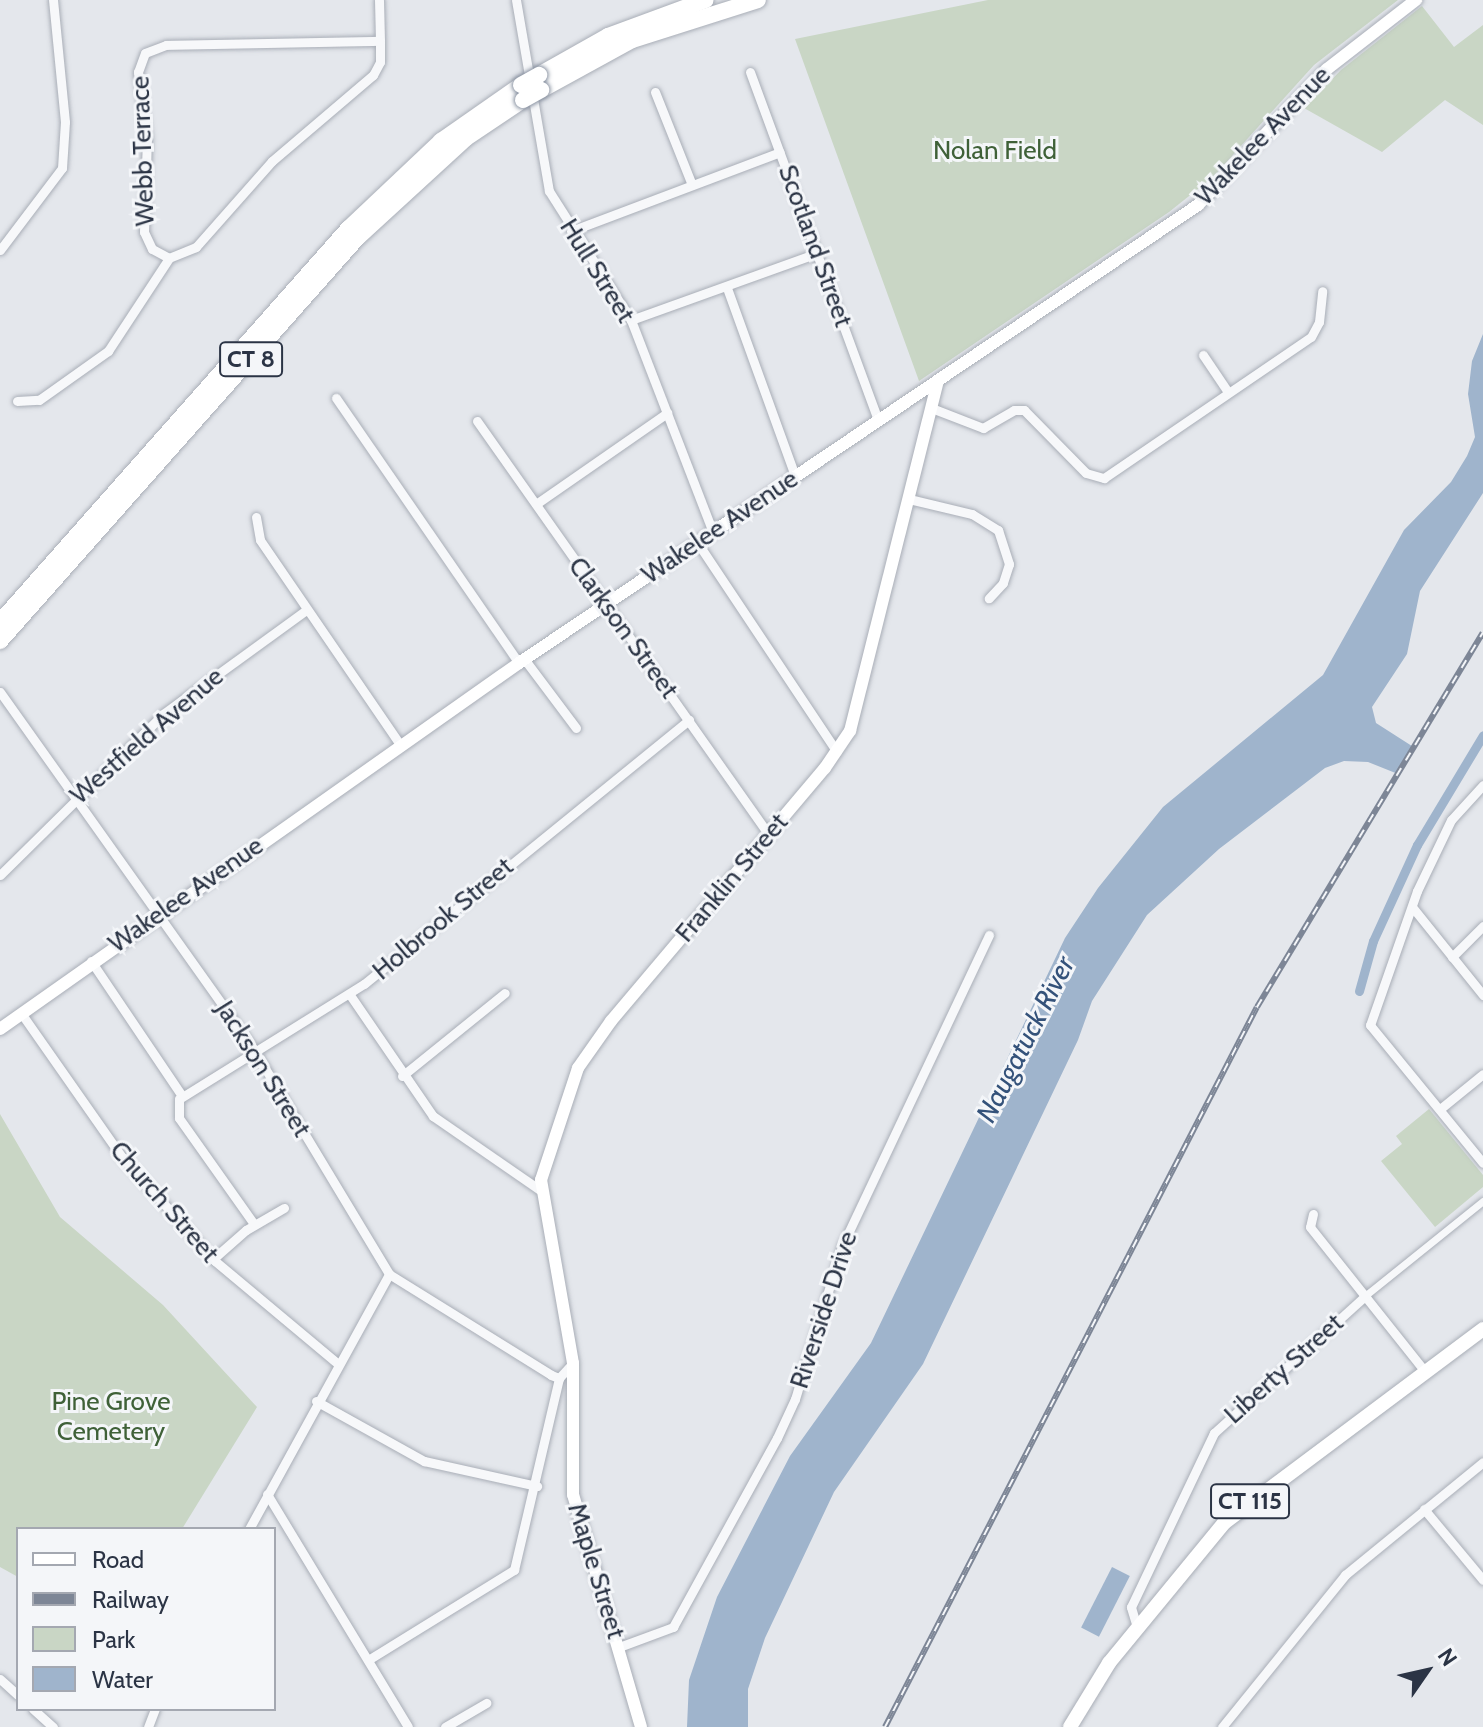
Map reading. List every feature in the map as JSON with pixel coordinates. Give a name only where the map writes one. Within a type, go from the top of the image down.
[{"type":"highway","name":"CT 8","points":[[0,622],[390,186],[441,141],[540,82],[608,36],[706,0]]},
{"type":"highway","name":"CT 8","points":[[540,82],[632,40],[758,0]]},
{"type":"highway","name":"CT 8","points":[[0,641],[357,238],[466,138],[522,93]]},
{"type":"main road","name":"Wakelee Avenue","points":[[0,1029],[91,961],[522,661],[1198,205],[1327,69],[1416,0]]},
{"type":"main road","name":"Franklin Street","points":[[540,1190],[578,1068],[611,1021],[837,752],[857,709],[934,409],[938,381]]},
{"type":"main road","points":[[540,1190],[564,1296],[573,1363]]},
{"type":"main road","name":"CT 115","points":[[1070,1727],[1137,1627],[1248,1502],[1483,1329]]},
{"type":"main road","name":"Maple Street","points":[[573,1363],[573,1495],[641,1727]]},
{"type":"street","points":[[0,250],[62,168],[65,122],[53,0]]},
{"type":"street","name":"Webb Terrace","points":[[379,0],[380,41],[379,67],[373,75],[272,161],[196,247],[169,258],[152,249],[144,232],[147,138],[138,72],[145,53],[166,45],[380,41]]},
{"type":"street","name":"Hull Street","points":[[516,0],[543,169],[571,231],[631,320],[713,532]]},
{"type":"street","name":"Scotland Street","points":[[750,72],[878,420]]},
{"type":"street","points":[[655,92],[692,185]]},
{"type":"street","points":[[571,231],[780,152]]},
{"type":"street","points":[[631,320],[727,288],[817,253]]},
{"type":"street","points":[[17,401],[39,400],[108,351],[169,258]]},
{"type":"street","points":[[727,288],[795,476]]},
{"type":"street","points":[[934,409],[979,428],[1014,410],[1024,410],[1086,473],[1104,478],[1311,337],[1319,322],[1322,291]]},
{"type":"street","points":[[1203,355],[1228,392]]},
{"type":"street","points":[[336,398],[522,661],[576,728]]},
{"type":"street","points":[[536,504],[667,413]]},
{"type":"street","name":"Clarkson Street","points":[[477,421],[769,835]]},
{"type":"street","points":[[909,499],[972,514],[998,530],[1009,564],[1003,583],[989,598]]},
{"type":"street","points":[[256,517],[260,540],[401,746]]},
{"type":"street","points":[[697,542],[837,752]]},
{"type":"street","name":"Westfield Avenue","points":[[0,875],[75,795],[178,702],[306,610]]},
{"type":"street","name":"Jackson Street","points":[[0,692],[160,913],[256,1053],[389,1274],[559,1378]]},
{"type":"street","name":"Holbrook Street","points":[[182,1096],[350,995],[689,720]]},
{"type":"street","points":[[1483,785],[1451,820],[1413,908],[1370,1025],[1483,1163]]},
{"type":"street","points":[[1413,908],[1483,995]]},
{"type":"street","points":[[1452,957],[1483,926]]},
{"type":"street","name":"Riverside Drive","points":[[619,1647],[673,1627],[777,1438],[795,1399],[842,1246],[989,935]]},
{"type":"street","points":[[91,961],[182,1096],[175,1107],[179,1118],[254,1224]]},
{"type":"street","points":[[402,1076],[505,993]]},
{"type":"street","points":[[350,995],[402,1076],[440,1122],[540,1190]]},
{"type":"street","name":"Church Street","points":[[21,1013],[122,1157],[213,1259],[337,1363]]},
{"type":"street","points":[[1440,1109],[1483,1074]]},
{"type":"street","name":"Liberty Street","points":[[1137,1627],[1131,1607],[1214,1433],[1366,1295],[1483,1201]]},
{"type":"street","points":[[213,1259],[254,1224],[284,1208]]},
{"type":"street","points":[[1313,1214],[1310,1227],[1426,1373]]},
{"type":"street","points":[[250,1527],[316,1401],[389,1274]]},
{"type":"street","points":[[368,1660],[512,1573],[537,1486],[559,1378],[573,1363]]},
{"type":"street","points":[[316,1401],[424,1461],[537,1486]]},
{"type":"street","points":[[1222,1727],[1345,1575],[1483,1462]]},
{"type":"street","points":[[267,1494],[408,1727]]},
{"type":"street","points":[[1424,1509],[1483,1580]]},
{"type":"street","points":[[0,1679],[16,1693]]},
{"type":"street","points":[[445,1727],[486,1703]]},
{"type":"street","points":[[35,1711],[53,1727]]},
{"type":"green space","name":"Nolan Field","points":[[988,0],[1398,0],[1314,65],[1213,177],[1169,212],[919,381],[795,39]]},
{"type":"green space","points":[[1422,6],[1454,47],[1483,25],[1483,125],[1445,100],[1382,152],[1304,108],[1341,70]]},
{"type":"green space","points":[[1429,1109],[1483,1175],[1483,1187],[1435,1227],[1381,1161],[1402,1144],[1396,1136]]},
{"type":"green space","name":"Pine Grove Cemetery","points":[[0,1114],[60,1217],[163,1305],[257,1407],[183,1527],[16,1527],[16,1576],[0,1567]]},
{"type":"water","name":"Naugatuck River","points":[[1483,334],[1483,493],[1420,591],[1407,654],[1372,707],[1376,723],[1415,748],[1398,774],[1368,762],[1344,761],[1325,768],[1219,849],[1147,915],[1092,1001],[1078,1040],[923,1364],[834,1492],[765,1638],[748,1689],[748,1727],[687,1727],[689,1680],[717,1597],[790,1456],[871,1343],[1065,938],[1098,888],[1163,807],[1323,675],[1404,530],[1451,482],[1467,456],[1475,437],[1468,394],[1472,361]]},
{"type":"water","points":[[1112,1567],[1130,1576],[1099,1637],[1081,1628]]},
{"type":"waterway","points":[[1359,991],[1373,941],[1417,845],[1483,735]]},
{"type":"railway","points":[[885,1727],[1257,1007],[1483,633]]}]
